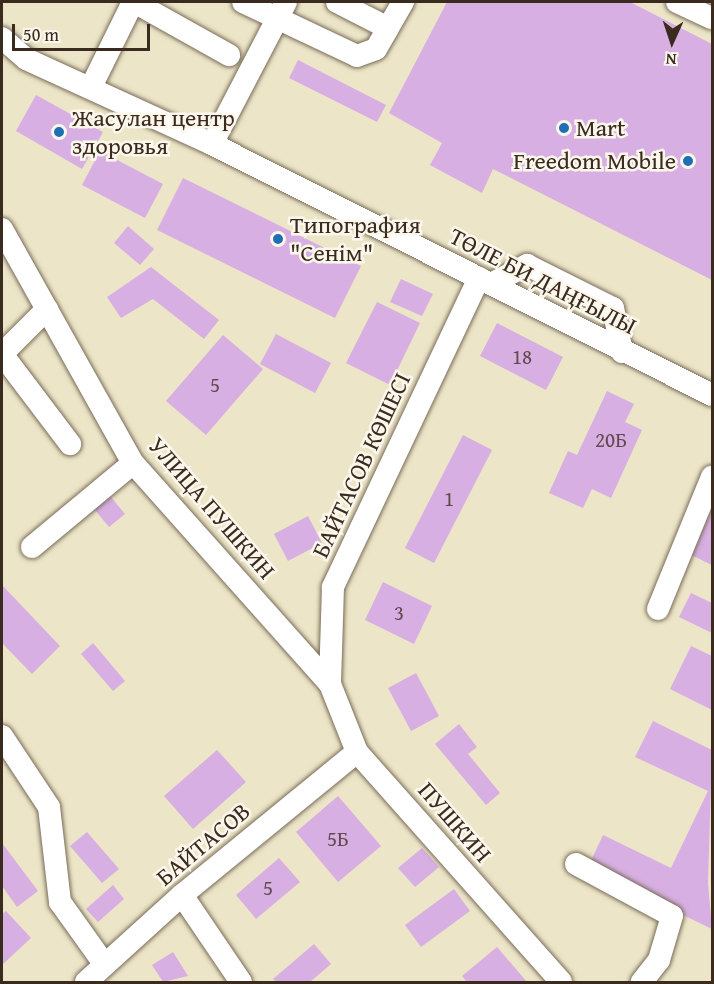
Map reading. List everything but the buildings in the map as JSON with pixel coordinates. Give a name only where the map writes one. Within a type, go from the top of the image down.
[{"type":"street","points":[[91,87],[134,2],[229,55]]},
{"type":"street","points":[[243,2],[282,10],[357,56],[376,49],[403,2]]},
{"type":"street","points":[[337,2],[388,28]]},
{"type":"street","points":[[677,2],[712,18]]},
{"type":"street","points":[[212,144],[282,10]]},
{"type":"street","points":[[2,38],[26,58]]},
{"type":"street","points":[[2,60],[26,58]]},
{"type":"street","name":"ТӨЛЕ БИ ДАҢҒЫЛЫ","points":[[26,58],[212,144],[622,352],[712,395]]},
{"type":"street","name":"УЛИЦА ПУШКИН","points":[[2,229],[133,463],[330,684]]},
{"type":"street","points":[[485,281],[527,265],[614,308],[622,352]]},
{"type":"street","name":"БАЙТАСОВ КӨШЕСІ","points":[[330,684],[333,588],[485,281]]},
{"type":"street","points":[[47,309],[3,354],[70,444]]},
{"type":"street","points":[[32,547],[133,463]]},
{"type":"street","points":[[658,609],[712,477]]},
{"type":"street","name":"ПУШКИН","points":[[330,684],[357,752],[561,982]]},
{"type":"street","points":[[2,736],[49,807],[60,902],[105,965]]},
{"type":"street","name":"БАЙТАСОВ","points":[[86,982],[182,895],[357,752]]},
{"type":"street","points":[[576,864],[672,916],[659,960],[642,982]]},
{"type":"street","points":[[182,895],[241,982]]},
{"type":"place","name":"Mart","points":[[564,128]]},
{"type":"place","name":"Жасулан центр здоровья","points":[[59,132]]},
{"type":"place","name":"Freedom Mobile","points":[[688,161]]},
{"type":"place","name":"Типография \"Сенім\"","points":[[278,239]]}]
